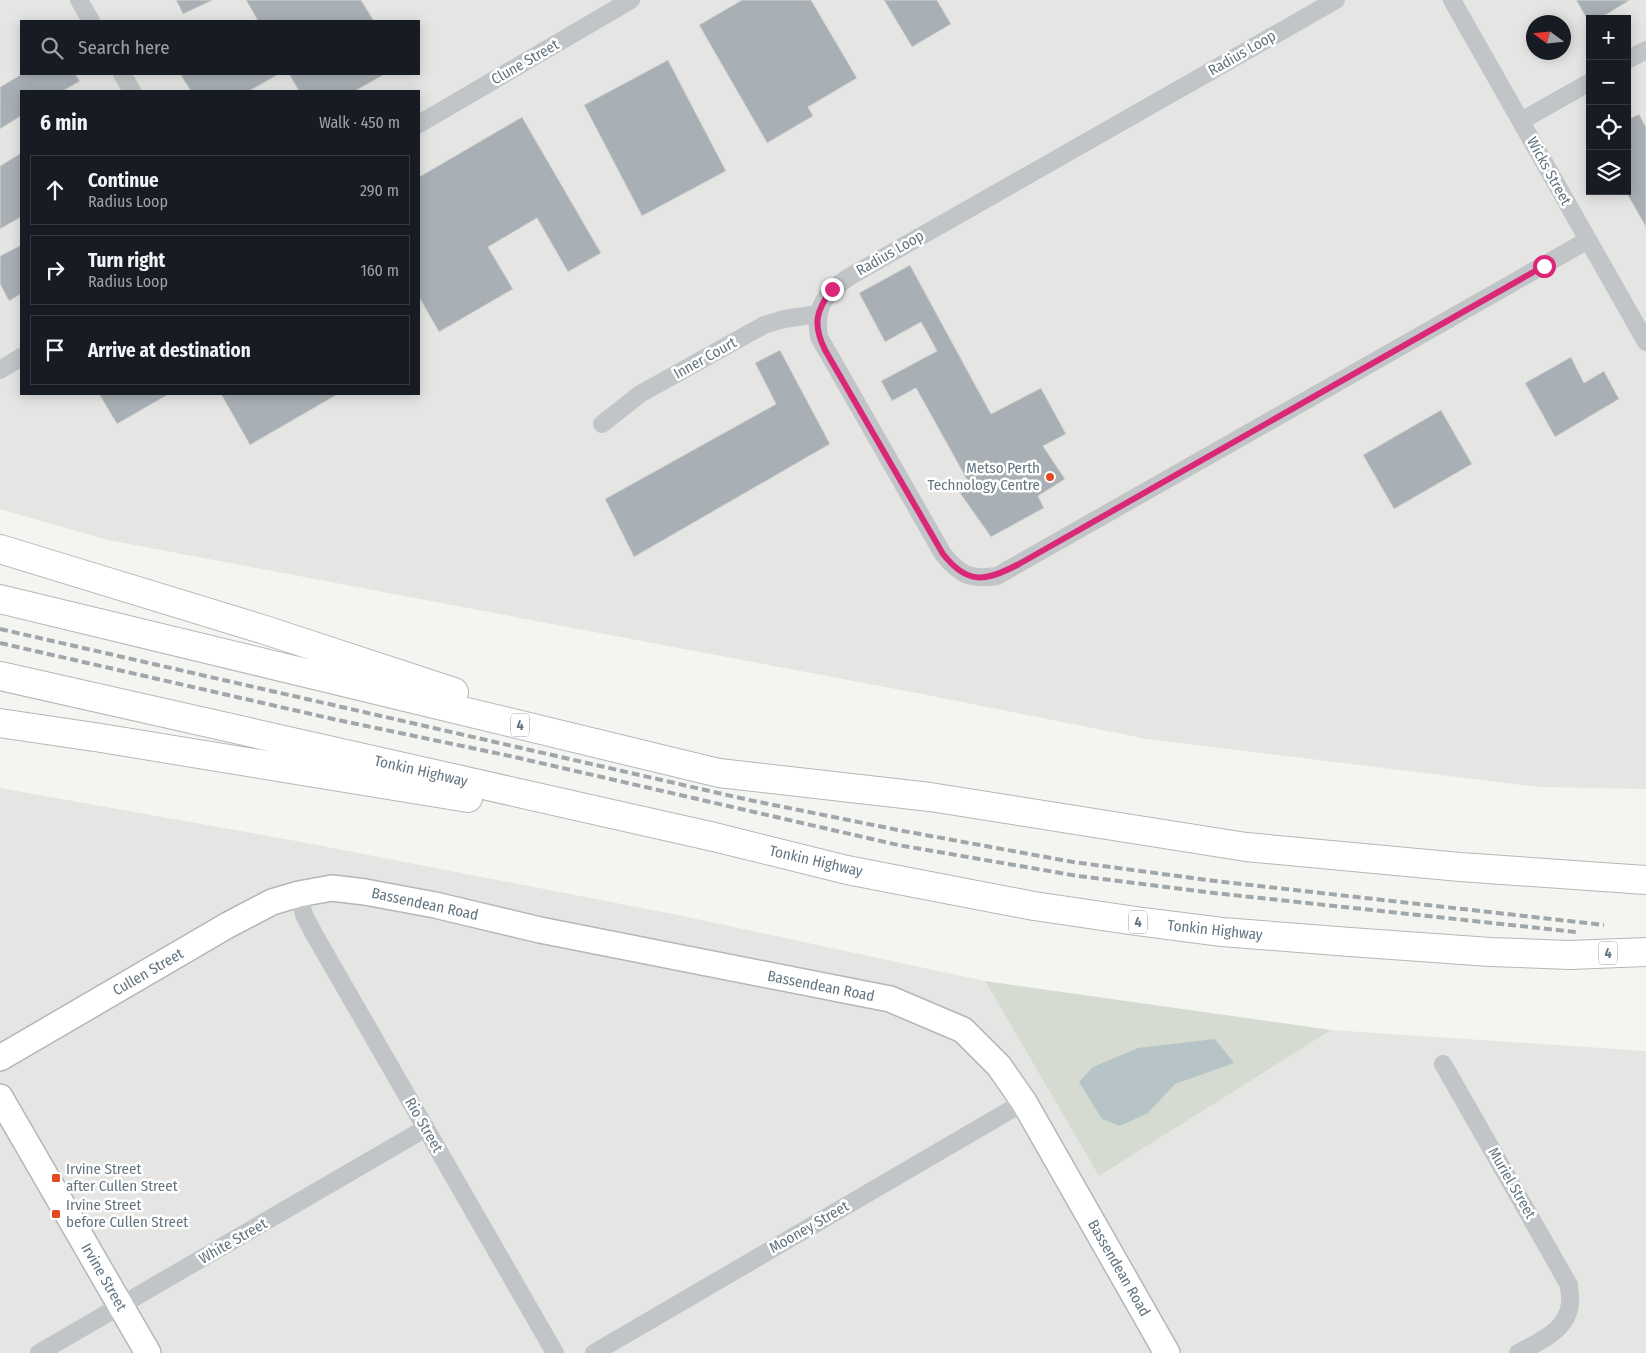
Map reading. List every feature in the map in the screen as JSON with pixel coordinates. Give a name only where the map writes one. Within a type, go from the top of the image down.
[{"type":"highway","points":[[0,549],[265,630],[513,711],[708,755],[930,797]]},
{"type":"highway","name":"4","points":[[0,599],[719,773],[930,797],[1246,847],[1460,867],[1646,880]]},
{"type":"highway","name":"Tonkin Highway","points":[[0,676],[714,837],[846,870],[1034,906],[1232,933],[1490,952],[1570,955],[1646,952]]},
{"type":"highway","points":[[0,723],[714,837]]},
{"type":"street","points":[[79,0],[90,20]]},
{"type":"street","name":"Clune Street","points":[[420,123],[631,0]]},
{"type":"street","name":"Radius Loop","points":[[818,314],[832,289],[848,277],[1336,0]]},
{"type":"street","name":"Wicks Street","points":[[1452,0],[1646,342]]},
{"type":"street","points":[[1631,58],[1646,50]]},
{"type":"street","points":[[123,75],[131,90]]},
{"type":"street","points":[[1521,121],[1586,84]]},
{"type":"street","points":[[818,314],[819,337],[825,350],[943,554],[960,571],[980,578],[997,576],[1019,564],[1588,240]]},
{"type":"street","name":"Inner Court","points":[[602,424],[640,394],[764,325],[784,319],[818,314]]},
{"type":"street","points":[[0,370],[20,358]]},
{"type":"street","name":"Bassendean Road","points":[[299,894],[332,888],[435,905],[550,932],[890,1000],[963,1030],[999,1066],[1024,1102],[1167,1353]]},
{"type":"street","name":"Cullen Street","points":[[0,1058],[228,925],[272,902],[299,894]]},
{"type":"street","name":"Rio Street","points":[[299,894],[304,915],[314,934],[555,1353]]},
{"type":"street","name":"Muriel Street","points":[[1443,1064],[1569,1285],[1570,1305],[1563,1323],[1551,1334],[1518,1353]]},
{"type":"street","name":"Irvine Street","points":[[0,1097],[148,1353]]},
{"type":"street","name":"Mooney Street","points":[[594,1353],[1024,1102]]},
{"type":"street","name":"White Street","points":[[40,1353],[426,1128]]},
{"type":"shaded area","points":[[0,0],[1646,0],[1646,789],[1539,787],[1147,739],[917,693],[108,540],[0,509]]},
{"type":"shaded area","points":[[0,788],[291,840],[678,915],[985,981],[1099,1175],[1331,1030],[1646,1051],[1646,1353],[0,1353]]},
{"type":"shaded area","points":[[985,981],[1331,1030],[1099,1176]]},
{"type":"shaded area","points":[[1215,1039],[1234,1063],[1175,1084],[1148,1113],[1120,1126],[1102,1119],[1079,1082],[1093,1067],[1138,1048]]},
{"type":"building","points":[[176,0],[213,0],[183,14]]},
{"type":"building","points":[[246,0],[361,0],[373,20],[257,20]]},
{"type":"building","points":[[742,0],[811,0],[857,78],[808,107],[813,116],[767,143],[699,25]]},
{"type":"building","points":[[884,0],[937,0],[951,24],[912,47]]},
{"type":"building","points":[[1576,0],[1630,0],[1606,15],[1586,15],[1586,17]]},
{"type":"building","points":[[668,60],[726,171],[642,216],[584,105]]},
{"type":"building","points":[[20,75],[76,75],[80,81],[65,90],[20,90],[20,117],[0,129],[0,87]]},
{"type":"building","points":[[181,75],[277,75],[251,90],[190,90]]},
{"type":"building","points":[[290,75],[383,75],[357,90],[298,90]]},
{"type":"building","points":[[1639,114],[1646,127],[1646,227],[1628,195],[1631,195],[1631,118]]},
{"type":"building","points":[[522,117],[601,253],[568,272],[537,218],[488,247],[513,289],[439,332],[420,299],[420,176]]},
{"type":"building","points":[[20,154],[20,218],[0,229],[0,166]]},
{"type":"building","points":[[20,246],[20,295],[9,301],[0,284],[0,256]]},
{"type":"building","points":[[910,265],[991,414],[1041,388],[1066,434],[1043,446],[1065,479],[1038,496],[1044,508],[991,537],[957,489],[970,485],[916,388],[892,401],[881,381],[937,351],[921,322],[885,342],[859,293]]},
{"type":"building","points":[[780,350],[830,444],[634,557],[605,499],[776,404],[755,363]]},
{"type":"building","points":[[1571,357],[1584,383],[1604,371],[1619,399],[1555,437],[1525,383]]},
{"type":"building","points":[[100,395],[167,395],[117,424]]},
{"type":"building","points":[[222,395],[336,395],[250,445]]},
{"type":"building","points":[[1441,410],[1472,464],[1394,509],[1363,455]]},
{"type":"railway","points":[[0,629],[749,800],[898,830],[1073,862],[1215,881],[1604,925]]},
{"type":"railway","points":[[0,643],[333,719],[510,756],[898,845],[1078,876],[1214,893],[1576,932]]},
{"type":"place","name":"Metso Perth Technology Centre","points":[[1050,477]]},
{"type":"place","name":"Irvine Street after Cullen Street","points":[[56,1178]]},
{"type":"place","name":"Irvine Street before Cullen Street","points":[[56,1214]]},
{"type":"route","points":[[832,289],[818,314],[819,337],[825,350],[943,554],[960,571],[980,578],[997,576],[1019,564],[1544,266]]}]
